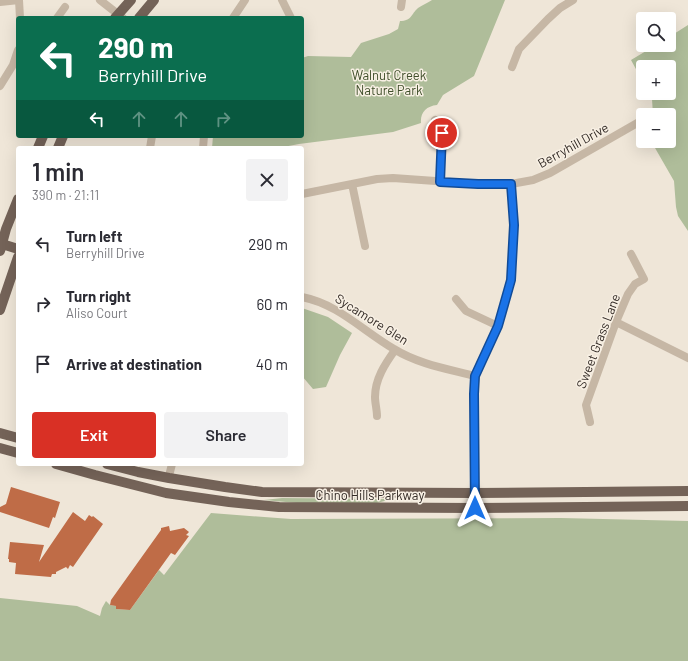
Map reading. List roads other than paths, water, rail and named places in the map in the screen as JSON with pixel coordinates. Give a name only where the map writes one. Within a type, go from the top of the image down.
[{"type":"main road","points":[[119,16],[131,0]]},
{"type":"main road","points":[[141,16],[154,0]]},
{"type":"main road","points":[[2,244],[16,205]]},
{"type":"main road","points":[[2,244],[16,242]]},
{"type":"main road","points":[[2,244],[16,248]]},
{"type":"main road","points":[[0,310],[16,263]]},
{"type":"main road","points":[[0,433],[16,437]]},
{"type":"main road","points":[[0,448],[16,452]]},
{"type":"main road","name":"Chino Hills Parkway","points":[[62,466],[95,476],[166,493],[229,502],[286,507],[475,508],[688,506]]},
{"type":"main road","name":"Chino Hills Parkway","points":[[115,466],[169,478],[262,492],[475,493],[688,491]]},
{"type":"street","points":[[0,2],[19,0],[20,16]]},
{"type":"street","points":[[100,0],[117,16]]},
{"type":"street","points":[[234,16],[245,0]]},
{"type":"street","points":[[282,0],[290,16]]},
{"type":"street","points":[[512,67],[519,49],[548,18],[573,0]]},
{"type":"street","points":[[58,16],[65,7]]},
{"type":"street","points":[[0,86],[13,65],[16,56]]},
{"type":"street","points":[[435,120],[442,133],[440,182]]},
{"type":"street","name":"Berryhill Drive","points":[[304,194],[378,179],[393,178],[478,184],[511,184],[533,180],[550,173],[636,124]]},
{"type":"street","points":[[352,184],[365,246]]},
{"type":"street","points":[[475,508],[475,376],[498,326],[511,280],[514,225],[511,184]]},
{"type":"street","name":"Sweet Grass Lane","points":[[590,422],[586,405],[616,322],[628,294],[635,284],[644,279],[631,254]]},
{"type":"street","name":"Sycamore Glen","points":[[304,298],[326,304],[354,321],[394,350],[424,362],[475,376]]},
{"type":"street","points":[[456,299],[466,311],[498,326]]},
{"type":"street","points":[[616,322],[688,358]]},
{"type":"street","points":[[377,416],[375,396],[378,380],[385,364],[394,350]]},
{"type":"park label","name":"Walnut Creek Nature Park","points":[[389,82]]}]
